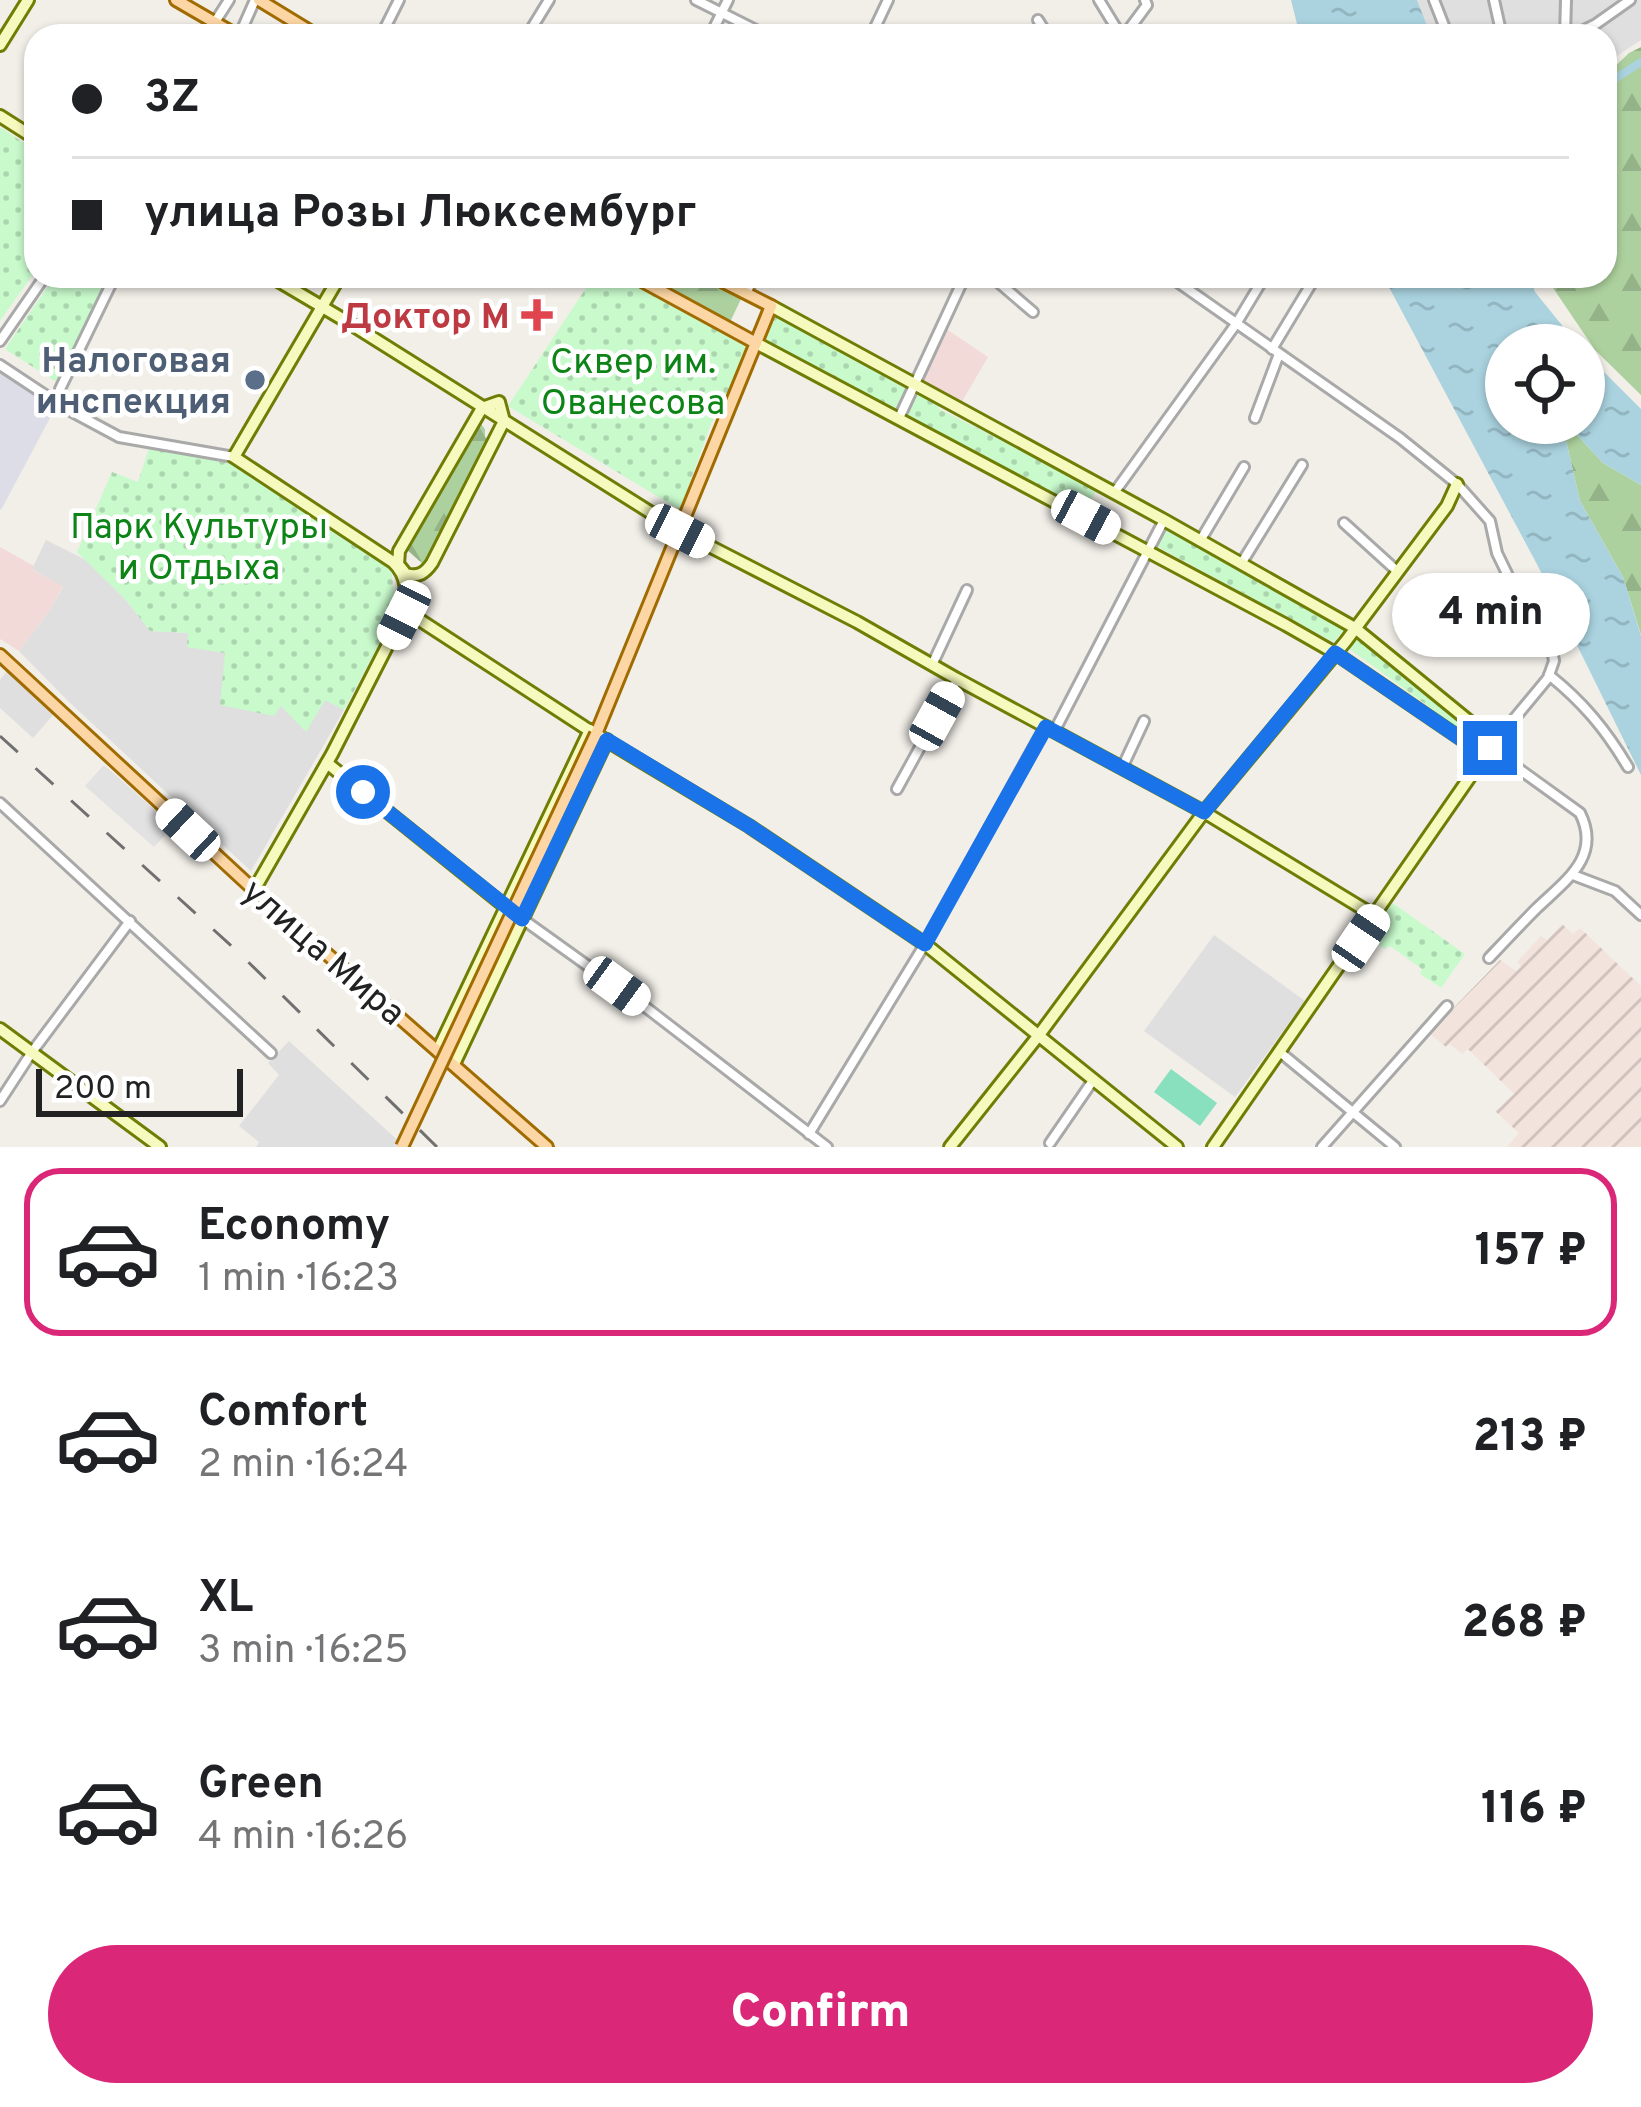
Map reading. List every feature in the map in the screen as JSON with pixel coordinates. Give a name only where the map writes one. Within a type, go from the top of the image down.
[{"type":"main road","points":[[0,45],[28,0]]},
{"type":"main road","points":[[176,0],[218,24]]},
{"type":"main road","points":[[257,0],[297,24]]},
{"type":"main road","points":[[291,288],[482,408]]},
{"type":"main road","points":[[254,890],[404,615],[406,585],[397,566],[399,551],[482,408],[499,402],[504,421],[432,563],[417,576],[397,566],[234,457],[333,288]]},
{"type":"main road","points":[[655,288],[1335,653],[1476,749],[1490,748]]},
{"type":"main road","points":[[736,288],[1355,628],[1486,735],[1490,748]]},
{"type":"main road","points":[[454,1064],[522,919],[771,306]]},
{"type":"main road","points":[[504,421],[680,531],[1204,812],[1376,916]]},
{"type":"main road","points":[[950,1147],[1204,812],[1398,572],[1447,506],[1457,484]]},
{"type":"main road","points":[[406,598],[412,615],[749,826],[925,944],[1178,1147]]},
{"type":"main road","name":"улица Мира","points":[[0,656],[254,890],[547,1147]]},
{"type":"main road","points":[[438,1050],[506,907],[598,735]]},
{"type":"main road","points":[[402,1147],[598,735]]},
{"type":"main road","points":[[1213,1147],[1490,748]]},
{"type":"main road","points":[[327,763],[506,907]]},
{"type":"main road","points":[[0,1029],[157,1146]]},
{"type":"street","points":[[215,22],[229,0]]},
{"type":"street","points":[[696,0],[743,24]]},
{"type":"street","points":[[716,24],[728,0]]},
{"type":"street","points":[[1596,24],[1630,0]]},
{"type":"street","points":[[1039,20],[1041,24]]},
{"type":"street","points":[[0,341],[37,288]]},
{"type":"street","points":[[60,389],[109,288]]},
{"type":"street","points":[[746,293],[749,288]]},
{"type":"street","points":[[898,418],[959,288]]},
{"type":"street","points":[[1005,288],[1033,312]]},
{"type":"street","points":[[1186,288],[1400,438],[1457,484],[1490,521],[1497,553],[1513,586],[1549,631],[1554,661],[1549,676],[1490,748],[1580,813],[1586,843],[1574,875],[1489,958]]},
{"type":"street","points":[[1114,494],[1258,288]]},
{"type":"street","points":[[1255,418],[1276,352],[1310,288]]},
{"type":"street","points":[[0,365],[65,408],[119,436],[234,457]]},
{"type":"street","points":[[1240,564],[1302,465]]},
{"type":"street","points":[[1200,541],[1244,467]]},
{"type":"street","points":[[809,1134],[1050,729],[1164,520]]},
{"type":"street","points":[[1344,523],[1398,572]]},
{"type":"street","points":[[1486,614],[1513,586]]},
{"type":"street","points":[[932,665],[967,590]]},
{"type":"street","points":[[1549,676],[1603,727],[1628,767]]},
{"type":"street","points":[[897,789],[957,680]]},
{"type":"street","points":[[1122,768],[1144,721]]},
{"type":"street","points":[[0,803],[271,1053]]},
{"type":"street","points":[[1574,875],[1615,891],[1641,914]]},
{"type":"street","points":[[506,907],[827,1147]]},
{"type":"street","points":[[0,1100],[130,921]]},
{"type":"street","points":[[1322,1147],[1447,1006]]},
{"type":"street","points":[[1281,1052],[1395,1147]]},
{"type":"street","points":[[1050,1143],[1094,1079]]},
{"type":"shaded area","points":[[1417,0],[1641,0],[1641,40],[1617,56],[1617,24],[1425,24]]},
{"type":"shaded area","points":[[942,326],[988,357],[960,405],[917,382]]},
{"type":"shaded area","points":[[0,365],[58,403],[1,510],[0,509]]},
{"type":"shaded area","points":[[46,540],[90,562],[150,631],[189,633],[226,653],[280,706],[325,699],[344,710],[251,871],[19,651],[63,587],[32,569]]},
{"type":"shaded area","points":[[0,547],[63,586],[19,651],[0,639]]},
{"type":"shaded area","points":[[7,671],[54,714],[33,738],[0,708],[0,680]]},
{"type":"shaded area","points":[[104,765],[173,826],[154,847],[85,786]]},
{"type":"shaded area","points":[[1562,924],[1573,934],[1580,928],[1641,986],[1641,1147],[1507,1147],[1519,1133],[1495,1111],[1514,1094],[1468,1049],[1462,1054],[1429,1033],[1500,960],[1516,971],[1521,967],[1517,962],[1541,936],[1547,940]]},
{"type":"shaded area","points":[[1214,935],[1305,1001],[1235,1097],[1144,1031]]},
{"type":"shaded area","points":[[289,1041],[405,1147],[256,1147],[259,1142],[239,1126],[279,1075],[268,1063]]},
{"type":"green space","points":[[1641,47],[1641,395],[1605,360],[1605,324],[1577,324],[1553,288],[1617,288],[1617,64]]},
{"type":"green space","points":[[0,127],[24,143],[24,287],[0,321]]},
{"type":"green space","points":[[47,288],[102,288],[58,383],[5,349]]},
{"type":"green space","name":"Сквер им. Ованесова","points":[[586,288],[641,288],[747,345],[711,424],[680,510],[508,406]]},
{"type":"green space","points":[[668,288],[725,288],[742,297],[730,322]]},
{"type":"green space","points":[[773,315],[908,387],[896,409],[763,339]]},
{"type":"green space","points":[[917,392],[938,403],[939,409],[1098,488],[1085,509],[905,415]]},
{"type":"green space","points":[[478,420],[490,440],[425,566],[405,548]]},
{"type":"green space","points":[[1567,444],[1585,444],[1603,463],[1641,485],[1641,635],[1623,577],[1580,501]]},
{"type":"green space","name":"Парк Культуры и Отдыха","points":[[150,445],[235,462],[391,567],[396,612],[344,710],[325,700],[306,732],[281,706],[274,716],[220,705],[225,653],[187,647],[188,633],[150,631],[77,552],[112,472],[138,482]]},
{"type":"green space","points":[[1165,525],[1346,627],[1334,642],[1156,546]]},
{"type":"green space","points":[[1356,635],[1479,732],[1475,740],[1348,648]]},
{"type":"green space","points":[[1391,902],[1465,954],[1441,988],[1390,946],[1385,949],[1370,938]]},
{"type":"green space","points":[[1171,1069],[1217,1103],[1200,1126],[1154,1092]]},
{"type":"water","points":[[1291,0],[1417,0],[1426,24],[1297,24]]},
{"type":"water","points":[[1389,288],[1534,288],[1561,324],[1485,324],[1485,444],[1567,444],[1580,501],[1623,577],[1641,636],[1641,775],[1540,570]]},
{"type":"water","points":[[1605,373],[1641,409],[1641,485],[1603,463],[1585,444],[1605,444]]},
{"type":"waterway","points":[[1617,77],[1641,62]]},
{"type":"railway","points":[[0,736],[237,951],[437,1147]]},
{"type":"place","name":"Доктор М","points":[[537,315]]},
{"type":"place","name":"Налоговая инспекция","points":[[255,380]]},
{"type":"route","points":[[363,792],[522,919],[607,740],[749,826],[925,944],[1046,727],[1204,812],[1335,653],[1476,749],[1490,748]]}]
